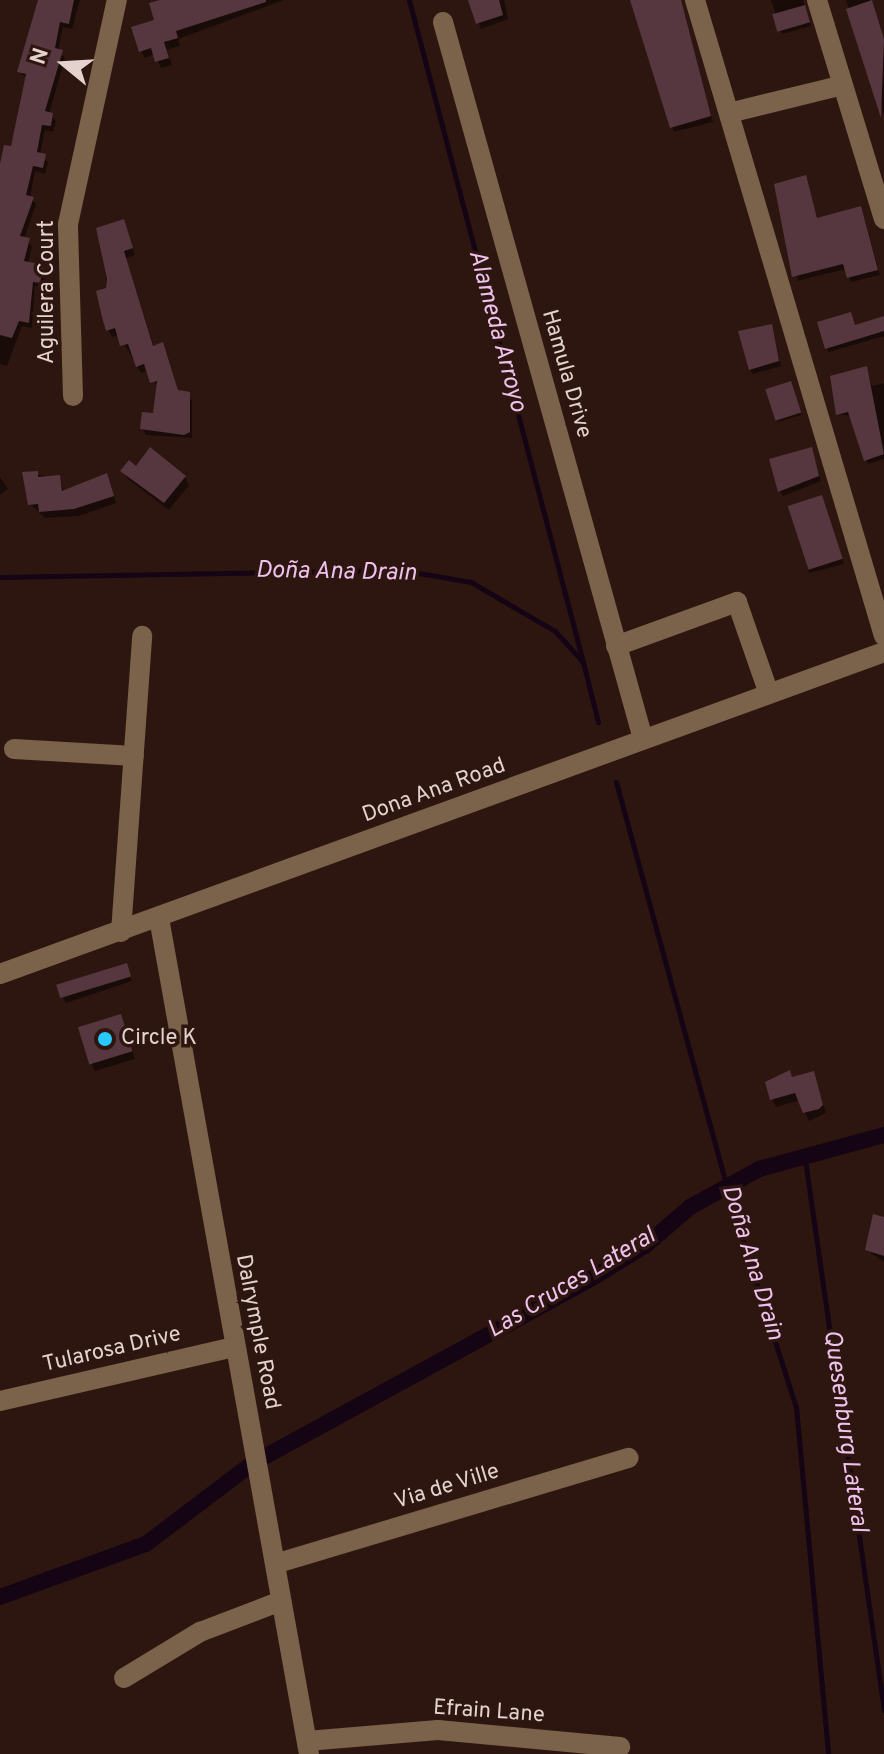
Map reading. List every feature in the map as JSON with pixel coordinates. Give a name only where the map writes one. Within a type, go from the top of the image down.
[{"type":"street","name":"Aguilera Court","points":[[73,396],[68,224],[117,0]]},
{"type":"street","points":[[695,0],[884,636]]},
{"type":"street","points":[[817,0],[884,219]]},
{"type":"street","name":"Hamula Drive","points":[[443,22],[643,739]]},
{"type":"street","points":[[729,113],[843,85]]},
{"type":"street","points":[[616,646],[737,602],[769,694]]},
{"type":"street","points":[[121,932],[142,636]]},
{"type":"street","name":"Dona Ana Road","points":[[0,974],[884,652]]},
{"type":"street","points":[[14,749],[134,756]]},
{"type":"street","name":"Dalrymple Road","points":[[159,918],[234,1347],[278,1563],[281,1601],[308,1748]]},
{"type":"street","name":"Tularosa Drive","points":[[0,1401],[234,1347]]},
{"type":"street","name":"Via de Ville","points":[[278,1563],[629,1458]]},
{"type":"street","points":[[124,1678],[200,1632],[281,1601]]},
{"type":"street","name":"Efrain Lane","points":[[308,1748],[438,1730],[620,1747]]},
{"type":"building","points":[[38,0],[74,0],[69,24],[60,22],[55,48],[63,50],[45,111],[53,113],[51,126],[42,125],[37,152],[46,154],[43,168],[33,166],[26,195],[34,197],[20,236],[30,238],[24,261],[44,265],[40,283],[33,282],[29,323],[19,321],[12,338],[0,335],[0,164],[4,145],[11,146],[26,74],[17,72]]},
{"type":"building","points":[[160,0],[266,2],[176,31],[178,38],[164,42],[169,58],[155,62],[151,48],[139,52],[131,27],[154,20],[149,3]]},
{"type":"building","points":[[468,0],[499,0],[503,15],[476,24]]},
{"type":"building","points":[[630,0],[681,0],[711,116],[670,128]]},
{"type":"building","points":[[872,0],[884,39],[881,118],[846,9]]},
{"type":"building","points":[[805,5],[810,22],[777,32],[772,14]]},
{"type":"building","points":[[806,175],[817,218],[861,206],[878,270],[847,278],[843,264],[792,277],[774,184]]},
{"type":"building","points":[[124,219],[133,248],[124,251],[153,346],[163,342],[178,390],[190,392],[190,432],[184,435],[140,429],[142,412],[153,413],[157,381],[150,383],[144,364],[136,367],[128,344],[120,346],[115,328],[106,331],[102,317],[96,291],[106,288],[107,279],[96,228]]},
{"type":"building","points":[[851,312],[855,325],[884,316],[884,331],[825,349],[817,322]]},
{"type":"building","points":[[772,324],[779,361],[749,370],[738,331]]},
{"type":"building","points":[[867,366],[884,454],[864,461],[848,412],[836,415],[830,376]]},
{"type":"building","points":[[791,381],[801,412],[776,421],[765,389]]},
{"type":"building","points":[[150,447],[186,476],[164,503],[120,471],[129,460],[136,466]]},
{"type":"building","points":[[812,447],[819,476],[778,492],[769,459]]},
{"type":"building","points":[[38,471],[38,477],[60,475],[62,491],[107,473],[114,496],[74,509],[39,512],[38,504],[28,505],[22,472]]},
{"type":"building","points":[[822,495],[843,559],[808,570],[788,506]]},
{"type":"building","points":[[127,963],[131,976],[60,998],[56,985]]},
{"type":"building","name":"Circle K","points":[[121,1014],[132,1051],[89,1064],[78,1027]]},
{"type":"building","points":[[790,1070],[792,1077],[814,1071],[823,1105],[819,1109],[803,1113],[795,1093],[770,1100],[765,1082]]},
{"type":"building","points":[[873,1214],[884,1217],[884,1256],[865,1250]]},
{"type":"waterway","name":"Alameda Arroyo","points":[[409,0],[583,662]]},
{"type":"waterway","name":"Doña Ana Drain","points":[[0,577],[401,570],[471,582],[555,631],[583,662],[598,722]]},
{"type":"waterway","name":"Doña Ana Drain","points":[[616,782],[733,1210],[796,1407],[828,1754]]},
{"type":"waterway","name":"Las Cruces Lateral","points":[[266,1456],[589,1280],[646,1245],[690,1207],[759,1169],[884,1135]]},
{"type":"waterway","name":"Quesenburg Lateral","points":[[804,1153],[884,1710]]},
{"type":"waterway","name":"Las Cruces Lateral","points":[[0,1597],[146,1544],[250,1465]]},
{"type":"place","name":"Circle K","points":[[105,1039]]}]
